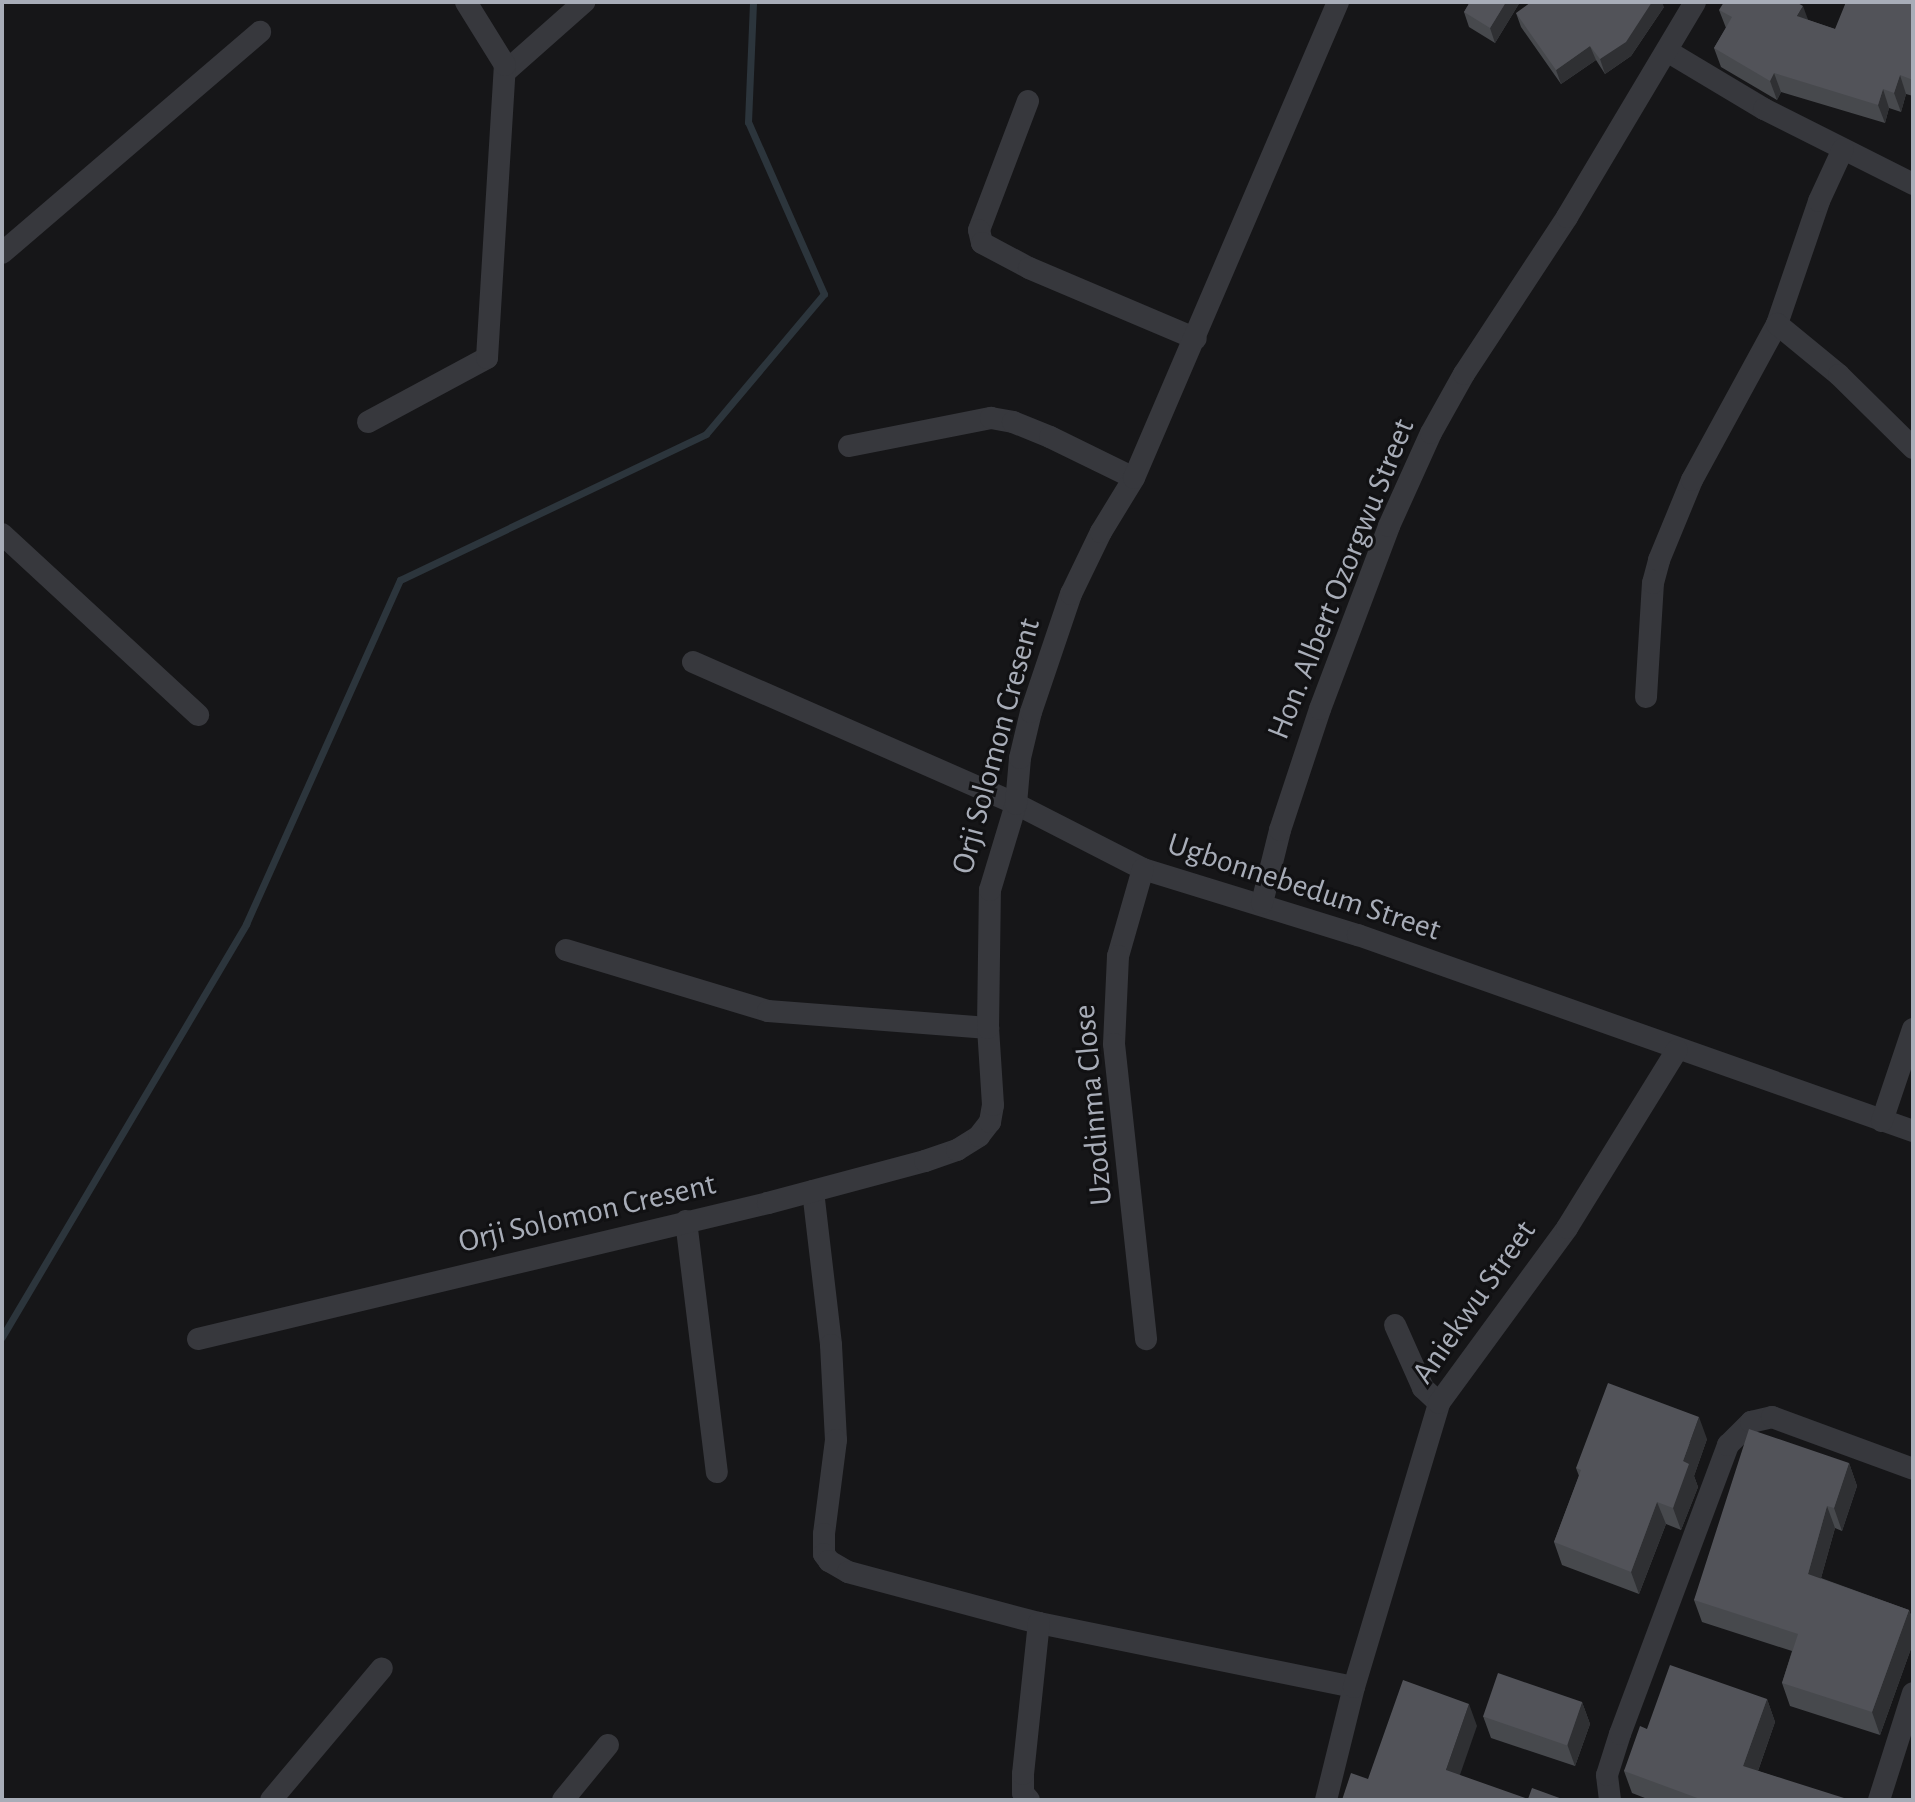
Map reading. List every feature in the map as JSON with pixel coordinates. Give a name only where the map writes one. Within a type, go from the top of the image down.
[{"type":"street","points":[[368,422],[487,358],[505,65],[466,2]]},
{"type":"street","points":[[505,72],[584,2]]},
{"type":"street","name":"Orji Solomon Cresent","points":[[198,1339],[813,1191],[925,1161],[957,1150],[979,1136],[990,1122],[993,1105],[988,1028],[990,890],[1016,804],[1020,758],[1031,712],[1071,594],[1101,532],[1134,478],[1338,2]]},
{"type":"street","name":"Hon. Albert Ozorgwu Street","points":[[1262,903],[1280,830],[1320,709],[1389,526],[1431,433],[1695,2]]},
{"type":"street","points":[[2,253],[260,32]]},
{"type":"street","points":[[1667,51],[1764,109],[1913,184]]},
{"type":"street","points":[[1028,101],[979,230],[982,243],[994,252],[1053,279],[1196,339]]},
{"type":"street","points":[[1646,697],[1653,583],[1659,560],[1692,480],[1777,324],[1819,201],[1843,149]]},
{"type":"street","points":[[1777,324],[1839,375],[1913,448]]},
{"type":"street","points":[[849,446],[991,418],[1013,422],[1050,437],[1134,478]]},
{"type":"street","points":[[2,534],[198,715]]},
{"type":"street","name":"Ugbonnebedum Street","points":[[693,662],[1016,804],[1143,869],[1262,903],[1913,1131]]},
{"type":"street","name":"Uzodinma Close","points":[[1143,869],[1118,956],[1114,1044],[1146,1339]]},
{"type":"street","points":[[566,950],[768,1011],[988,1028]]},
{"type":"street","points":[[1882,1121],[1913,1029]]},
{"type":"street","name":"Aniekwu Street","points":[[1326,1800],[1354,1687],[1439,1403],[1567,1228],[1677,1050]]},
{"type":"street","points":[[813,1191],[831,1345],[836,1440],[824,1554],[848,1572],[1039,1623],[1354,1687]]},
{"type":"street","points":[[686,1221],[717,1472]]},
{"type":"street","points":[[1395,1325],[1423,1388],[1439,1403]]},
{"type":"street","points":[[1610,1800],[1607,1775],[1620,1734],[1728,1445],[1751,1422],[1772,1417],[1913,1469]]},
{"type":"street","points":[[1029,1800],[1023,1793],[1023,1774],[1039,1623]]},
{"type":"street","points":[[271,1800],[382,1668]]},
{"type":"street","points":[[1879,1800],[1913,1693]]},
{"type":"street","points":[[563,1800],[608,1745]]},
{"type":"building","points":[[1470,2],[1506,2],[1490,28],[1464,12]]},
{"type":"building","points":[[1531,2],[1652,2],[1626,42],[1600,59],[1590,46],[1556,70],[1516,13]]},
{"type":"building","points":[[1724,2],[1796,2],[1803,6],[1797,16],[1835,29],[1846,2],[1913,2],[1913,80],[1900,75],[1894,93],[1883,89],[1878,105],[1774,73],[1770,81],[1714,48],[1732,17],[1719,10]]},
{"type":"building","points":[[1608,1383],[1699,1417],[1683,1461],[1689,1464],[1673,1508],[1657,1502],[1631,1572],[1554,1542],[1581,1470],[1576,1468]]},
{"type":"building","points":[[1749,1429],[1849,1463],[1834,1508],[1827,1506],[1808,1574],[1909,1610],[1872,1712],[1782,1683],[1798,1634],[1694,1600]]},
{"type":"building","points":[[1670,1665],[1767,1699],[1743,1766],[1843,1800],[1699,1800],[1624,1771],[1640,1726],[1647,1729]]},
{"type":"building","points":[[1498,1673],[1582,1702],[1567,1745],[1483,1716]]},
{"type":"building","points":[[1403,1680],[1469,1704],[1446,1770],[1528,1799],[1532,1788],[1565,1800],[1342,1800],[1351,1773],[1368,1779]]},
{"type":"waterway","points":[[2,1337],[246,924],[400,580],[706,434],[824,294],[748,122],[753,2]]}]
